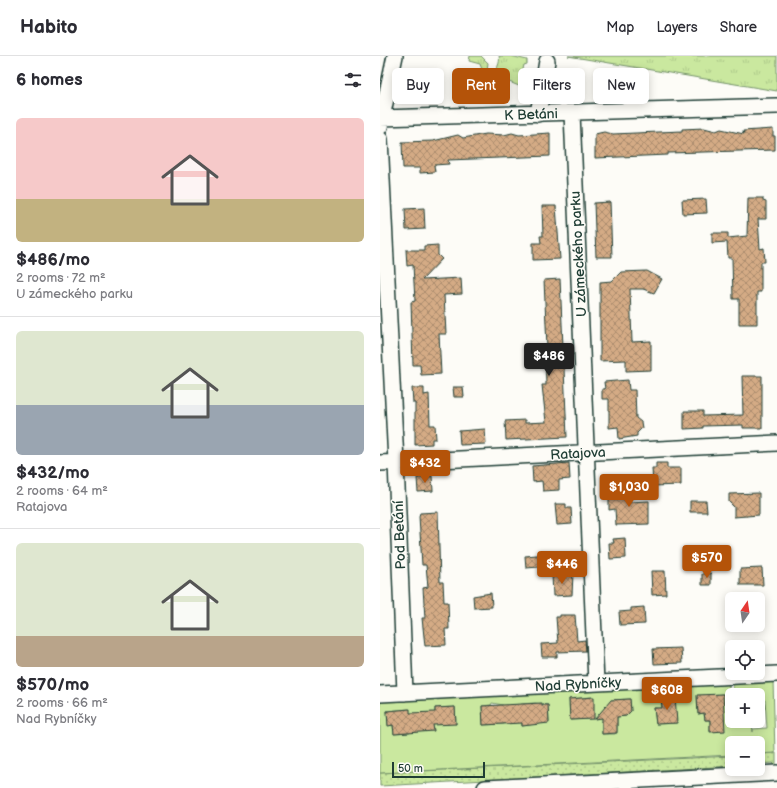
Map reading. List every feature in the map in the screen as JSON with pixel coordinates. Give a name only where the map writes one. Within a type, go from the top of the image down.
[{"type":"street","points":[[381,121],[395,56]]},
{"type":"street","points":[[538,114],[547,60]]},
{"type":"street","name":"K Betáni","points":[[381,121],[777,106]]},
{"type":"street","name":"U zámeckého parku","points":[[572,113],[596,683]]},
{"type":"street","name":"Pod Betání","points":[[380,138],[383,270],[396,462],[404,693]]},
{"type":"street","name":"Ratajova","points":[[380,463],[777,443]]},
{"type":"street","name":"Nad Rybníčky","points":[[380,694],[777,674]]},
{"type":"street","points":[[485,788],[777,773]]},
{"type":"green space","points":[[470,56],[481,56],[488,63],[487,68],[482,68],[480,64],[469,61]]},
{"type":"green space","points":[[499,56],[511,56],[527,60],[527,64],[524,65],[523,68],[518,68],[518,86],[510,82],[510,68],[497,68]]},
{"type":"green space","points":[[568,56],[777,56],[777,91],[649,70],[649,68],[640,68]]},
{"type":"green space","points":[[773,681],[775,753],[765,754],[765,736],[725,736],[725,755],[380,773],[380,702],[729,684],[729,688],[725,688],[725,728],[752,728],[753,732],[753,729],[767,728],[765,688],[733,688],[733,684]],"holes":[[[668,693],[668,696],[675,696],[676,723],[656,724],[654,708],[662,708],[661,694]],[[723,694],[710,731],[710,720],[705,720],[704,713],[698,714],[697,696]],[[593,697],[586,719],[570,720],[569,699]],[[630,699],[631,711],[626,716],[617,717],[617,731],[615,734],[602,734],[602,721],[607,721],[611,700]],[[492,703],[503,705],[504,724],[483,725],[482,706],[491,705]],[[535,703],[548,705],[549,722],[522,726],[521,704]],[[455,707],[456,724],[435,715],[435,708]],[[409,709],[410,733],[394,734],[393,725],[388,725],[387,711]]]},
{"type":"green space","points":[[776,753],[776,766],[773,763],[765,764],[765,754]]},
{"type":"green space","points":[[725,756],[725,766],[380,786],[380,773]]},
{"type":"building","points":[[704,128],[716,131],[721,129],[744,134],[743,131],[773,129],[773,136],[775,136],[775,150],[668,153],[668,155],[595,158],[595,134],[604,132],[613,134],[682,131],[682,129]]},
{"type":"building","points":[[512,133],[519,135],[550,133],[550,156],[448,160],[449,164],[434,165],[435,172],[420,173],[420,168],[403,168],[402,142],[433,141],[458,135],[463,138],[486,134],[504,135]]},
{"type":"building","points":[[748,198],[763,198],[763,201],[766,202],[766,219],[758,219],[760,249],[764,248],[765,262],[761,262],[761,292],[757,292],[757,324],[739,324],[739,299],[733,299],[732,258],[728,258],[727,242],[712,243],[712,233],[728,233],[728,238],[747,236]]},
{"type":"building","points":[[706,199],[707,213],[683,214],[682,200]]},
{"type":"building","points":[[610,202],[612,257],[596,257],[594,203]]},
{"type":"building","points":[[542,206],[556,206],[560,259],[533,260],[533,243],[541,243],[540,236],[543,236]]},
{"type":"building","points":[[424,208],[425,229],[406,230],[405,209]]},
{"type":"building","points":[[438,245],[438,255],[442,259],[422,280],[461,278],[462,294],[444,295],[446,334],[439,334],[441,374],[421,375],[420,365],[413,365],[411,302],[415,301],[413,265],[407,266],[406,250],[424,250],[424,246]]},
{"type":"building","points":[[647,271],[662,279],[654,293],[643,289],[630,289],[632,342],[651,341],[651,370],[626,371],[626,360],[600,361],[600,282],[612,281],[621,272]]},
{"type":"building","points":[[560,279],[567,437],[506,440],[505,421],[525,420],[525,423],[546,422],[542,385],[546,385],[545,347],[547,347],[544,280]]},
{"type":"building","points":[[742,376],[762,376],[762,428],[743,428],[743,425],[703,426],[703,428],[684,429],[684,411],[703,411],[703,416],[743,415]]},
{"type":"building","points":[[628,380],[629,390],[635,390],[636,418],[641,422],[642,428],[637,433],[637,436],[619,439],[618,427],[609,428],[609,399],[602,399],[602,389],[605,389],[604,382]]},
{"type":"building","points":[[453,387],[463,387],[464,397],[454,397]]},
{"type":"building","points":[[412,388],[424,388],[424,395],[429,394],[430,425],[435,425],[436,439],[432,439],[432,444],[415,445],[415,403],[413,403]]},
{"type":"building","points":[[485,429],[486,444],[460,445],[459,431]]},
{"type":"building","points":[[569,463],[570,479],[559,480],[559,490],[543,491],[542,481],[533,482],[532,466]]},
{"type":"building","points":[[656,463],[667,463],[667,468],[681,468],[681,485],[653,486],[652,468],[656,468]]},
{"type":"building","points":[[432,476],[433,491],[418,492],[417,478]]},
{"type":"building","points":[[629,483],[629,502],[649,501],[649,524],[616,525],[615,509],[609,510],[609,497],[619,497],[618,484]]},
{"type":"building","points":[[759,493],[759,515],[734,517],[734,507],[729,502],[729,494]]},
{"type":"building","points":[[690,501],[706,501],[707,512],[690,512]]},
{"type":"building","points":[[555,504],[566,504],[566,508],[571,508],[572,524],[557,525]]},
{"type":"building","points":[[438,512],[440,582],[443,582],[444,602],[448,602],[449,629],[445,629],[446,645],[425,646],[422,618],[425,618],[423,588],[428,587],[426,565],[422,565],[419,516],[420,513]]},
{"type":"building","points":[[625,538],[626,558],[610,559],[609,543],[614,543],[613,539]]},
{"type":"building","points":[[551,555],[552,566],[526,568],[525,556]]},
{"type":"building","points":[[762,568],[763,585],[740,585],[740,569]]},
{"type":"building","points":[[651,571],[665,571],[666,594],[652,595]]},
{"type":"building","points":[[711,573],[711,585],[702,585],[702,574]]},
{"type":"building","points":[[573,574],[572,595],[553,596],[552,575]]},
{"type":"building","points":[[491,593],[492,607],[474,608],[473,596]]},
{"type":"building","points":[[644,607],[645,624],[620,625],[619,612],[631,611],[631,608]]},
{"type":"building","points":[[560,615],[575,615],[577,641],[585,640],[586,651],[557,652],[557,657],[542,657],[541,644],[558,643],[556,617],[560,617]]},
{"type":"building","points":[[681,648],[682,663],[654,664],[653,649]]},
{"type":"building","points":[[723,694],[725,731],[710,732],[710,720],[705,720],[704,713],[698,714],[697,695]]},
{"type":"building","points":[[661,696],[675,696],[677,723],[656,724],[654,708],[662,708]]},
{"type":"building","points":[[594,697],[594,719],[570,720],[569,699]]},
{"type":"building","points":[[630,699],[631,711],[626,716],[617,717],[617,733],[602,734],[602,718],[595,719],[611,700]]},
{"type":"building","points":[[542,703],[542,705],[548,705],[549,723],[522,726],[522,723],[483,725],[482,706]]},
{"type":"building","points":[[455,707],[456,724],[433,725],[434,731],[394,734],[393,725],[388,726],[387,711],[410,709],[410,713],[435,712],[435,708]]}]
